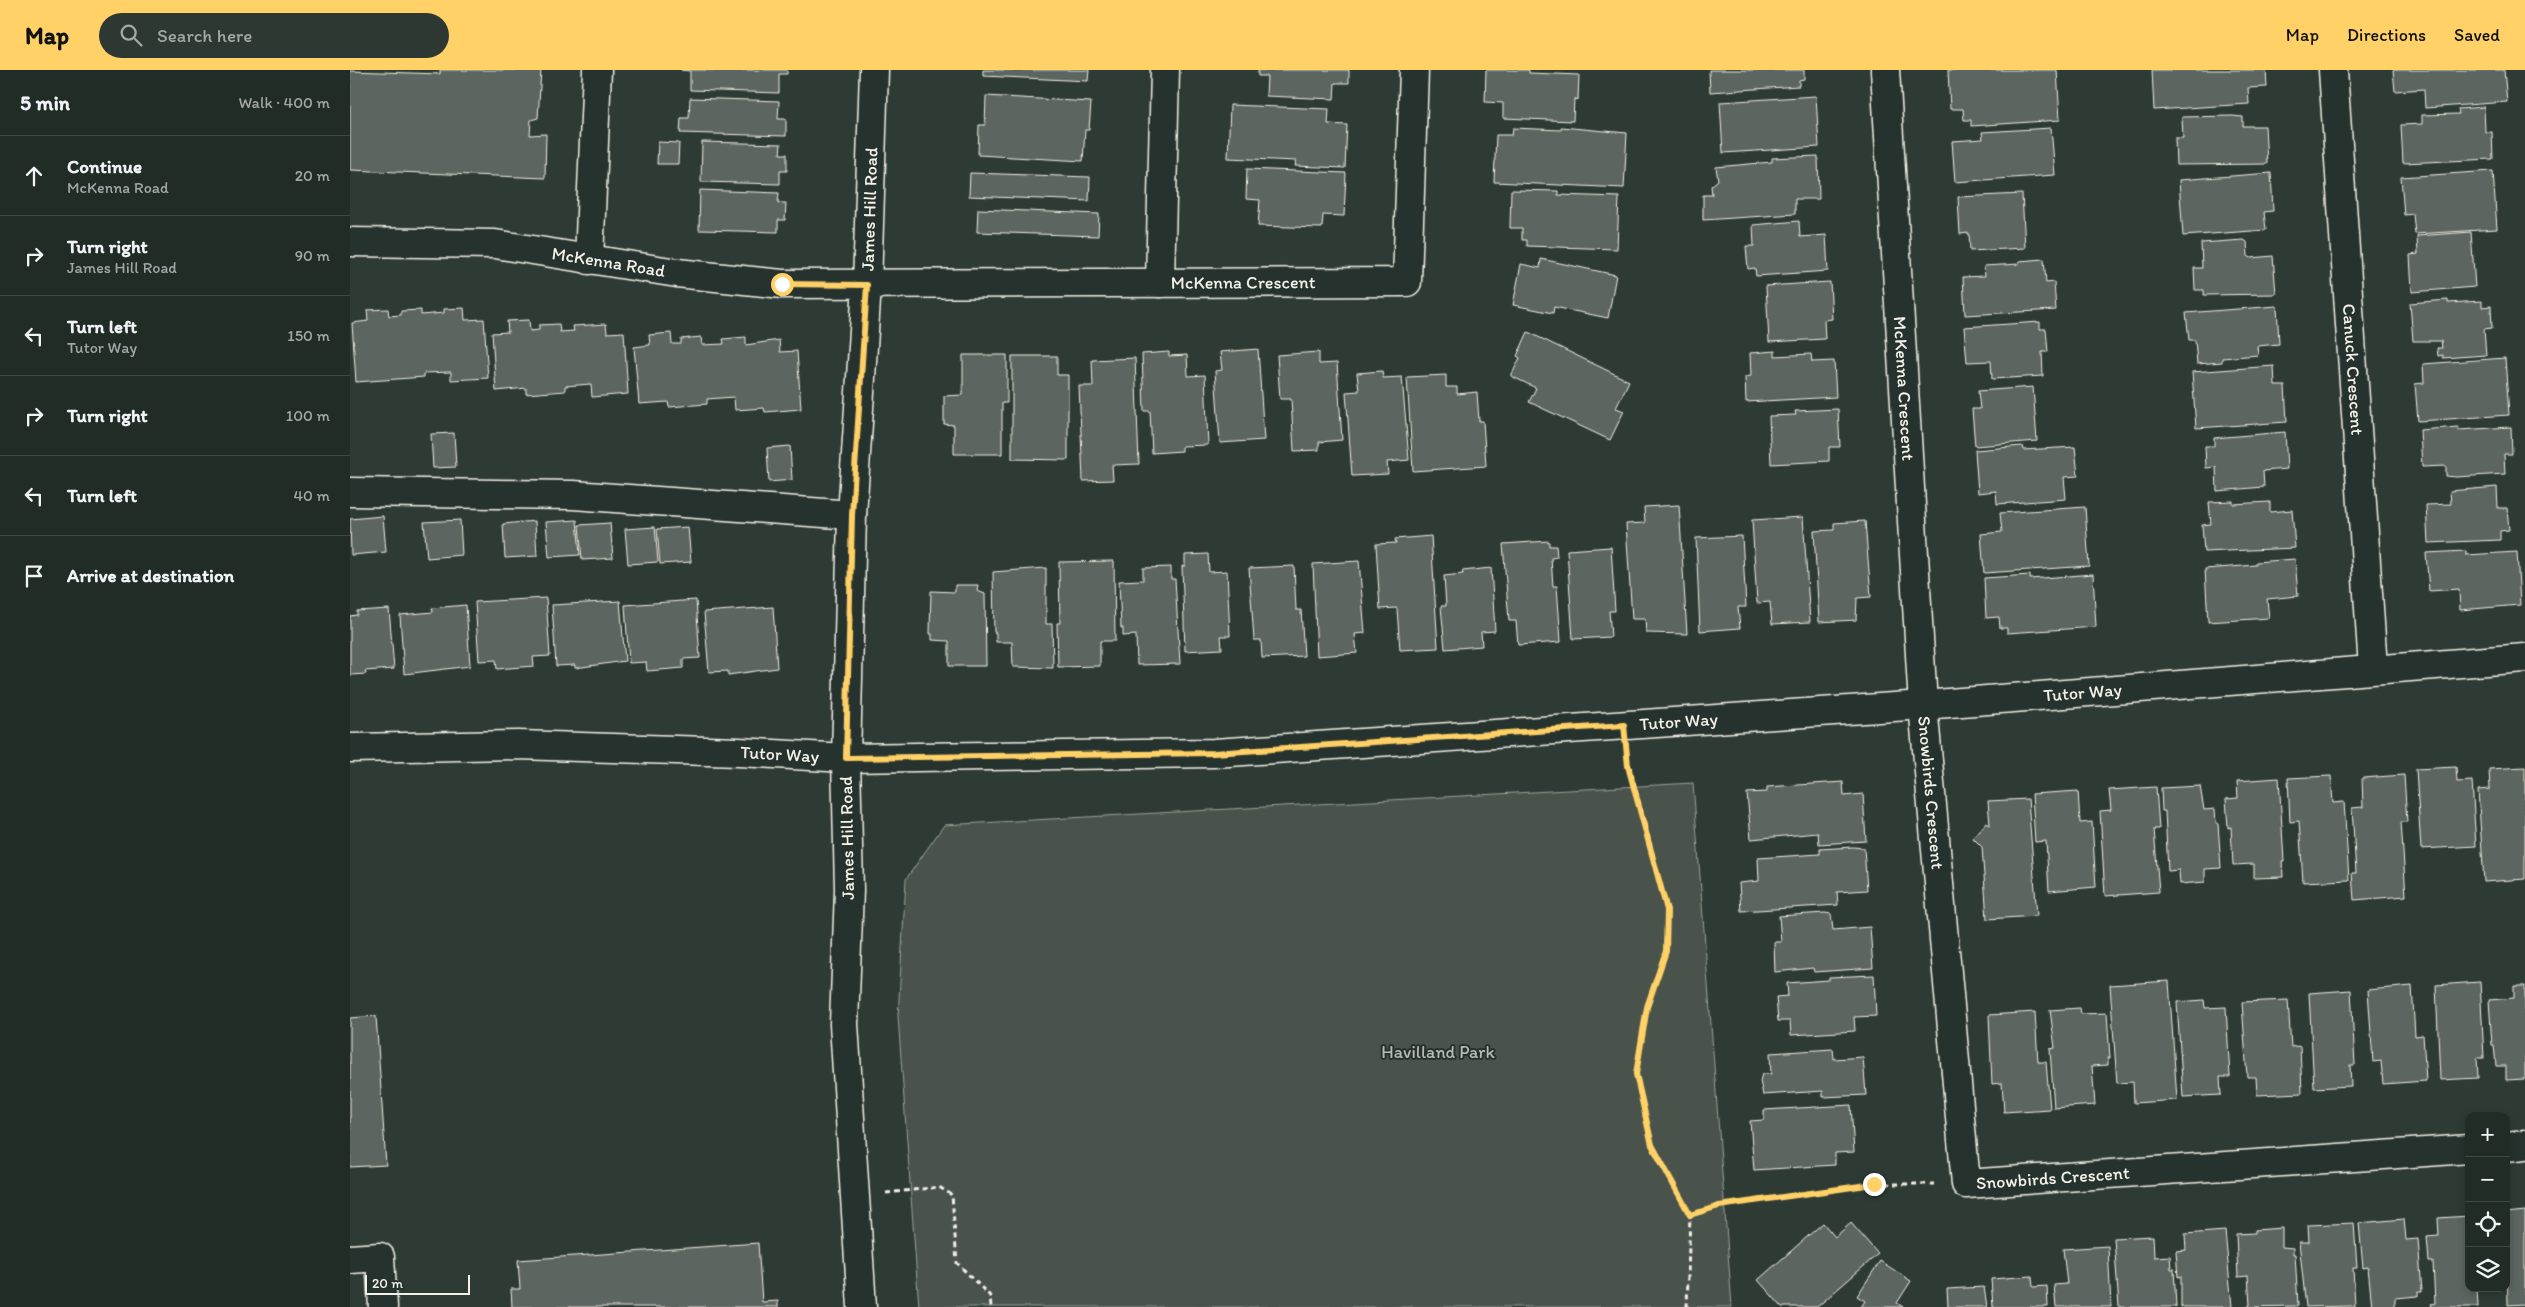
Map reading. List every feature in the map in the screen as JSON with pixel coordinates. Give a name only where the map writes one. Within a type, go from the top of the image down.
[{"type":"street","points":[[589,260],[597,70]]},
{"type":"street","name":"James Hill Road","points":[[862,1307],[844,1024],[849,890],[846,758],[852,515],[867,285],[874,70]]},
{"type":"street","points":[[1160,283],[1165,70]]},
{"type":"street","name":"McKenna Crescent","points":[[867,285],[1407,282],[1414,70]]},
{"type":"street","name":"McKenna Crescent","points":[[1885,70],[1923,705]]},
{"type":"street","name":"Canuck Crescent","points":[[2333,70],[2374,668]]},
{"type":"street","name":"McKenna Road","points":[[350,242],[495,244],[677,274],[782,284],[867,285]]},
{"type":"street","points":[[350,492],[573,495],[852,515]]},
{"type":"street","name":"Tutor Way","points":[[350,748],[518,746],[730,751],[846,758],[1214,753],[1923,705],[2374,668],[2525,658]]},
{"type":"street","name":"Snowbirds Crescent","points":[[1923,705],[1966,1184],[2465,1149]]},
{"type":"street","points":[[2510,1147],[2525,1145]]},
{"type":"street","points":[[350,1259],[380,1257],[384,1307]]},
{"type":"path","points":[[1624,725],[1628,766],[1667,910],[1666,951],[1647,1007],[1636,1074],[1652,1145],[1690,1215],[1687,1307]]},
{"type":"path","points":[[1690,1215],[1719,1206],[1874,1184],[1966,1184]]},
{"type":"path","points":[[854,1196],[939,1187],[952,1195],[957,1263],[990,1296],[991,1307]]},
{"type":"green space","name":"Havilland Park","points":[[1693,783],[1732,1307],[919,1307],[898,1016],[906,879],[944,825]]},
{"type":"building","points":[[440,70],[541,70],[538,118],[531,120],[530,135],[546,134],[545,178],[350,170],[350,71],[440,74]]},
{"type":"building","points":[[681,70],[787,70],[787,74],[779,74],[779,93],[690,90],[690,71]]},
{"type":"building","points":[[983,70],[1089,70],[1088,81],[983,76]]},
{"type":"building","points":[[1258,70],[1349,70],[1349,83],[1335,83],[1334,99],[1266,96],[1267,76],[1258,76]]},
{"type":"building","points":[[1486,70],[1529,70],[1529,73],[1579,75],[1578,100],[1574,99],[1573,121],[1503,118],[1503,103],[1485,102]]},
{"type":"building","points":[[1709,70],[1804,70],[1804,79],[1799,80],[1799,86],[1710,92]]},
{"type":"building","points":[[1948,70],[2057,70],[2060,120],[1971,126],[1971,120],[1964,120],[1963,109],[1950,109]]},
{"type":"building","points":[[2152,70],[2266,70],[2267,87],[2248,88],[2249,104],[2154,110]]},
{"type":"building","points":[[2393,70],[2504,70],[2507,102],[2425,108],[2424,89],[2395,91]]},
{"type":"building","points":[[986,96],[1091,102],[1089,130],[1085,130],[1083,161],[978,155],[979,125],[985,125]]},
{"type":"building","points":[[1816,96],[1819,147],[1723,153],[1720,102]]},
{"type":"building","points":[[690,98],[779,101],[778,119],[786,119],[786,136],[680,133],[681,118],[689,118]]},
{"type":"building","points":[[1230,105],[1329,109],[1328,124],[1347,125],[1345,168],[1295,166],[1296,161],[1228,158]]},
{"type":"building","points":[[2484,107],[2485,132],[2492,132],[2493,159],[2403,163],[2401,125],[2422,124],[2422,115],[2459,114],[2458,109]]},
{"type":"building","points":[[2182,117],[2243,117],[2243,126],[2265,126],[2267,164],[2176,165],[2175,138],[2183,138]]},
{"type":"building","points":[[1561,127],[1627,133],[1624,188],[1494,182],[1496,135],[1512,135],[1513,128],[1561,130]]},
{"type":"building","points":[[2051,128],[2055,175],[1955,182],[1952,141],[1983,139],[1982,132]]},
{"type":"building","points":[[658,142],[679,143],[678,164],[657,164]]},
{"type":"building","points":[[702,142],[781,144],[780,154],[787,154],[787,171],[780,171],[780,184],[701,182]]},
{"type":"building","points":[[1818,156],[1819,199],[1795,199],[1795,214],[1703,220],[1703,195],[1712,195],[1711,186],[1718,180],[1716,167],[1772,162],[1772,158]]},
{"type":"building","points":[[1247,169],[1346,173],[1344,216],[1323,215],[1322,228],[1258,226],[1260,200],[1246,199]]},
{"type":"building","points":[[2493,171],[2497,229],[2415,234],[2413,214],[2404,215],[2401,177]]},
{"type":"building","points":[[970,173],[1090,177],[1089,201],[969,196]]},
{"type":"building","points":[[2271,173],[2273,211],[2264,212],[2266,230],[2183,236],[2179,180]]},
{"type":"building","points":[[700,190],[779,193],[778,203],[786,203],[785,220],[778,220],[778,232],[699,230]]},
{"type":"building","points":[[1511,190],[1558,191],[1558,195],[1619,197],[1617,249],[1527,246],[1527,240],[1522,240],[1522,228],[1510,228]]},
{"type":"building","points":[[2022,194],[2025,248],[1970,251],[1969,233],[1960,234],[1958,197]]},
{"type":"building","points":[[978,209],[1099,214],[1098,236],[977,232]]},
{"type":"building","points":[[1799,221],[1800,237],[1826,235],[1828,271],[1756,276],[1755,268],[1748,269],[1746,246],[1754,246],[1753,225]]},
{"type":"building","points":[[2471,232],[2475,287],[2412,292],[2410,255],[2418,254],[2417,236]]},
{"type":"building","points":[[2244,240],[2247,242],[2248,256],[2251,258],[2273,256],[2276,294],[2204,295],[2204,290],[2195,290],[2194,268],[2202,268],[2201,243]]},
{"type":"building","points":[[1541,259],[1616,275],[1608,318],[1554,307],[1553,313],[1513,305],[1521,264],[1540,268]]},
{"type":"building","points":[[2044,259],[2046,283],[2054,282],[2056,310],[1965,315],[1963,277],[1985,276],[1984,266],[2019,264],[2019,261]]},
{"type":"building","points":[[1830,282],[1832,319],[1824,320],[1825,339],[1769,342],[1766,286]]},
{"type":"building","points":[[2448,300],[2448,303],[2482,301],[2482,307],[2491,306],[2492,328],[2484,329],[2486,355],[2443,358],[2443,355],[2438,356],[2437,348],[2442,348],[2441,341],[2413,341],[2410,303]]},
{"type":"building","points":[[2277,306],[2279,344],[2257,346],[2258,355],[2222,358],[2222,362],[2197,364],[2195,340],[2189,340],[2186,313]]},
{"type":"building","points":[[464,308],[465,320],[484,319],[488,378],[451,380],[451,372],[424,373],[424,377],[356,382],[352,323],[368,321],[367,310],[388,309],[389,316],[401,315],[401,311],[421,310],[421,315],[444,313],[444,309]]},
{"type":"building","points":[[529,320],[530,331],[539,330],[539,325],[559,324],[560,332],[574,331],[573,326],[606,324],[607,333],[624,332],[628,394],[592,397],[591,384],[565,386],[565,391],[526,394],[526,388],[496,391],[492,333],[508,332],[507,321]]},
{"type":"building","points":[[2040,322],[2040,329],[2046,329],[2048,352],[2042,352],[2043,376],[1992,379],[1991,361],[1967,362],[1964,327]]},
{"type":"building","points":[[1528,332],[1629,381],[1616,408],[1624,411],[1610,440],[1529,402],[1536,388],[1511,376],[1520,358],[1517,356]]},
{"type":"building","points":[[671,333],[672,344],[681,344],[681,339],[701,337],[702,345],[724,344],[723,339],[746,337],[746,345],[779,340],[780,352],[797,351],[801,409],[765,412],[764,408],[735,410],[734,397],[707,399],[707,404],[669,407],[668,402],[639,404],[634,347],[650,345],[649,335]]},
{"type":"building","points":[[1258,349],[1264,440],[1220,443],[1215,371],[1222,370],[1220,352]]},
{"type":"building","points":[[1775,351],[1775,356],[1811,354],[1812,362],[1834,361],[1836,397],[1746,402],[1745,377],[1751,376],[1750,353]]},
{"type":"building","points":[[1169,352],[1169,356],[1187,355],[1188,376],[1205,375],[1208,445],[1182,446],[1182,451],[1152,453],[1150,411],[1144,411],[1142,354]]},
{"type":"building","points":[[1319,352],[1319,364],[1337,363],[1342,440],[1319,442],[1319,450],[1294,451],[1291,399],[1280,399],[1277,355]]},
{"type":"building","points":[[963,355],[1007,355],[1007,403],[1002,403],[1002,454],[954,454],[954,425],[944,424],[944,396],[963,395]]},
{"type":"building","points":[[1012,356],[1057,356],[1057,375],[1068,375],[1068,460],[1012,459]]},
{"type":"building","points":[[1135,358],[1139,464],[1112,465],[1113,480],[1083,481],[1079,386],[1093,386],[1092,360]]},
{"type":"building","points":[[2505,358],[2509,415],[2418,421],[2415,384],[2424,383],[2423,364]]},
{"type":"building","points":[[2274,366],[2275,386],[2285,386],[2287,422],[2196,428],[2192,372]]},
{"type":"building","points":[[1382,371],[1383,378],[1402,377],[1409,460],[1387,462],[1388,474],[1352,476],[1346,392],[1359,391],[1357,373]]},
{"type":"building","points":[[1446,375],[1446,387],[1457,387],[1457,394],[1477,392],[1479,421],[1483,421],[1486,466],[1413,471],[1407,377]]},
{"type":"building","points":[[2033,387],[2037,441],[1975,446],[1972,409],[1980,409],[1978,391]]},
{"type":"building","points":[[1838,409],[1840,447],[1829,447],[1829,461],[1771,464],[1769,416],[1796,415],[1795,411]]},
{"type":"building","points":[[2458,427],[2458,430],[2511,427],[2512,454],[2504,454],[2505,474],[2456,477],[2446,476],[2446,466],[2422,467],[2420,430]]},
{"type":"building","points":[[2285,432],[2287,469],[2263,471],[2264,487],[2217,491],[2216,467],[2206,468],[2205,446],[2214,446],[2214,438]]},
{"type":"building","points":[[454,433],[456,467],[433,468],[431,434]]},
{"type":"building","points":[[790,446],[792,480],[769,482],[767,448]]},
{"type":"building","points":[[2022,446],[2023,450],[2075,447],[2078,476],[2064,477],[2066,499],[1997,504],[1996,491],[1978,493],[1975,450]]},
{"type":"building","points":[[2497,487],[2498,508],[2507,508],[2509,530],[2500,531],[2500,540],[2428,543],[2426,505],[2451,504],[2450,491]]},
{"type":"building","points":[[2233,501],[2233,504],[2270,502],[2270,512],[2292,510],[2295,548],[2204,552],[2202,525],[2211,524],[2209,502]]},
{"type":"building","points":[[1679,505],[1687,634],[1646,633],[1645,619],[1632,619],[1626,524],[1645,523],[1644,507]]},
{"type":"building","points":[[2085,507],[2089,566],[1984,573],[1981,534],[2002,532],[2000,513]]},
{"type":"building","points":[[383,516],[386,552],[351,555],[350,519]]},
{"type":"building","points":[[1803,517],[1810,622],[1772,624],[1770,602],[1757,603],[1752,520]]},
{"type":"building","points":[[460,520],[462,555],[427,558],[424,522]]},
{"type":"building","points":[[577,520],[580,555],[549,557],[546,522]]},
{"type":"building","points":[[535,521],[537,556],[505,558],[503,524]]},
{"type":"building","points":[[1865,521],[1871,597],[1857,598],[1856,620],[1819,622],[1814,531],[1834,530],[1834,523]]},
{"type":"building","points":[[610,523],[613,558],[582,560],[579,525]]},
{"type":"building","points":[[655,527],[658,562],[628,564],[625,529]]},
{"type":"building","points":[[688,527],[691,562],[660,564],[657,529]]},
{"type":"building","points":[[1431,536],[1438,648],[1400,650],[1397,608],[1380,609],[1376,544],[1396,543],[1395,539]]},
{"type":"building","points":[[1742,536],[1746,607],[1738,607],[1740,628],[1700,631],[1696,538]]},
{"type":"building","points":[[1549,541],[1549,546],[1556,546],[1557,557],[1551,558],[1553,586],[1557,586],[1561,642],[1518,645],[1516,621],[1509,621],[1503,544]]},
{"type":"building","points":[[1611,547],[1615,611],[1609,611],[1611,637],[1573,639],[1567,550]]},
{"type":"building","points":[[2466,551],[2466,555],[2517,552],[2520,605],[2460,610],[2459,589],[2429,591],[2426,553]]},
{"type":"building","points":[[1208,554],[1209,572],[1227,571],[1230,636],[1221,636],[1222,649],[1185,651],[1182,566],[1185,566],[1185,555]]},
{"type":"building","points":[[2295,559],[2298,596],[2267,599],[2269,618],[2208,622],[2205,569],[2256,565],[2256,562]]},
{"type":"building","points":[[1114,561],[1115,641],[1100,641],[1100,666],[1058,667],[1057,623],[1060,623],[1059,562]]},
{"type":"building","points":[[1359,561],[1365,633],[1355,634],[1357,653],[1317,656],[1313,564]]},
{"type":"building","points":[[1294,566],[1296,610],[1301,610],[1304,656],[1262,658],[1261,640],[1254,640],[1249,568]]},
{"type":"building","points":[[1171,567],[1171,579],[1175,579],[1180,664],[1137,665],[1136,635],[1123,636],[1123,628],[1121,628],[1119,581],[1143,580],[1143,568]]},
{"type":"building","points":[[1046,568],[1046,624],[1052,624],[1053,668],[1013,667],[1012,642],[996,642],[996,633],[994,632],[993,572]]},
{"type":"building","points":[[1491,568],[1495,631],[1481,632],[1482,646],[1445,649],[1441,606],[1446,606],[1444,576],[1463,574],[1462,571]]},
{"type":"building","points":[[2093,574],[2096,627],[2007,633],[2007,628],[2000,628],[1999,617],[1986,618],[1984,578],[2030,575],[2030,579]]},
{"type":"building","points":[[955,585],[978,585],[977,591],[985,594],[986,666],[949,666],[949,641],[932,640],[932,634],[930,634],[931,591],[955,592]]},
{"type":"building","points":[[546,598],[550,656],[533,657],[534,666],[497,669],[496,660],[479,661],[475,602]]},
{"type":"building","points":[[696,600],[700,658],[683,659],[683,668],[647,671],[646,662],[629,663],[625,605]]},
{"type":"building","points":[[620,601],[625,661],[575,668],[575,665],[556,666],[552,605]]},
{"type":"building","points":[[466,605],[470,666],[404,674],[400,615],[433,612],[432,608]]},
{"type":"building","points":[[773,607],[777,668],[728,675],[728,671],[709,672],[704,612]]},
{"type":"building","points":[[389,609],[394,669],[365,671],[366,674],[350,675],[350,616],[357,615],[357,611]]},
{"type":"building","points":[[2456,767],[2457,782],[2472,781],[2476,846],[2421,849],[2416,769]]},
{"type":"building","points":[[2525,767],[2525,879],[2484,882],[2478,790],[2490,789],[2489,769]]},
{"type":"building","points":[[2404,775],[2407,822],[2401,822],[2406,896],[2354,900],[2352,873],[2356,873],[2352,808],[2363,807],[2362,778]]},
{"type":"building","points":[[2331,776],[2333,803],[2344,802],[2349,880],[2303,882],[2299,821],[2290,822],[2288,778]]},
{"type":"building","points":[[2279,778],[2284,861],[2282,861],[2283,877],[2254,878],[2254,864],[2233,865],[2231,827],[2228,828],[2226,799],[2238,798],[2237,781]]},
{"type":"building","points":[[1843,782],[1844,796],[1863,794],[1866,841],[1819,844],[1818,833],[1751,839],[1747,793],[1767,792],[1767,787]]},
{"type":"building","points":[[2200,786],[2204,810],[2215,809],[2216,823],[2218,823],[2221,868],[2205,869],[2205,882],[2180,884],[2179,870],[2168,871],[2165,811],[2162,811],[2161,788]]},
{"type":"building","points":[[2156,787],[2159,829],[2154,829],[2159,892],[2105,896],[2100,811],[2111,810],[2109,790]]},
{"type":"building","points":[[2078,791],[2080,823],[2092,822],[2096,887],[2049,891],[2046,841],[2035,842],[2032,794]]},
{"type":"building","points":[[2028,799],[2037,916],[1987,919],[1982,847],[1973,838],[1986,823],[1990,825],[1988,801]]},
{"type":"building","points":[[1864,848],[1867,890],[1837,892],[1838,905],[1741,911],[1739,883],[1759,881],[1758,858],[1820,854],[1820,849]]},
{"type":"building","points":[[1831,914],[1833,930],[1870,927],[1873,968],[1814,972],[1813,968],[1775,972],[1774,942],[1781,942],[1779,916]]},
{"type":"building","points":[[1874,975],[1876,1016],[1854,1017],[1855,1031],[1791,1035],[1790,1021],[1778,1021],[1776,997],[1788,996],[1787,983],[1829,980],[1829,977]]},
{"type":"building","points":[[2169,981],[2177,1100],[2134,1103],[2133,1082],[2117,1083],[2110,985]]},
{"type":"building","points":[[2480,982],[2484,1058],[2477,1058],[2478,1078],[2440,1080],[2436,985]]},
{"type":"building","points":[[2412,986],[2415,1036],[2423,1035],[2426,1081],[2383,1084],[2381,1061],[2373,1062],[2368,990]]},
{"type":"building","points":[[2514,986],[2525,986],[2525,1079],[2506,1080],[2506,1066],[2496,1066],[2494,1045],[2492,1045],[2489,1000],[2514,998]]},
{"type":"building","points":[[2351,990],[2355,1065],[2350,1065],[2351,1086],[2314,1088],[2309,993]]},
{"type":"building","points":[[2204,1000],[2205,1008],[2226,1007],[2230,1077],[2220,1077],[2221,1095],[2183,1097],[2177,1002]]},
{"type":"building","points":[[2288,1000],[2291,1047],[2300,1046],[2302,1093],[2257,1095],[2256,1077],[2247,1077],[2242,1002]]},
{"type":"building","points":[[2080,1008],[2081,1014],[2107,1013],[2110,1058],[2108,1058],[2108,1065],[2092,1066],[2095,1105],[2054,1108],[2050,1049],[2055,1048],[2050,1010]]},
{"type":"building","points":[[2035,1012],[2038,1062],[2046,1062],[2050,1109],[2004,1112],[2002,1083],[1992,1084],[1989,1015]]},
{"type":"building","points":[[376,1016],[386,1165],[350,1167],[350,1018]]},
{"type":"building","points":[[1833,1049],[1834,1059],[1863,1057],[1866,1095],[1823,1097],[1823,1091],[1763,1095],[1760,1081],[1762,1074],[1771,1074],[1770,1053]]},
{"type":"building","points":[[1851,1105],[1854,1152],[1835,1153],[1835,1165],[1754,1170],[1750,1121],[1764,1120],[1764,1110]]},
{"type":"building","points":[[2525,1211],[2525,1304],[2508,1305],[2508,1292],[2510,1292],[2510,1213]]},
{"type":"building","points":[[2465,1216],[2465,1292],[2477,1292],[2478,1307],[2432,1307],[2431,1304],[2435,1303],[2433,1262],[2429,1262],[2427,1237],[2439,1236],[2438,1218]]},
{"type":"building","points":[[2404,1219],[2406,1240],[2418,1239],[2422,1292],[2418,1292],[2418,1296],[2395,1298],[2395,1307],[2372,1307],[2368,1267],[2363,1268],[2359,1223]]},
{"type":"building","points":[[1823,1223],[1835,1237],[1851,1223],[1878,1254],[1817,1307],[1782,1307],[1758,1280]]},
{"type":"building","points":[[2354,1223],[2357,1268],[2353,1268],[2355,1306],[2306,1307],[2299,1242],[2309,1242],[2308,1225]]},
{"type":"building","points":[[2282,1228],[2282,1247],[2293,1248],[2293,1254],[2295,1254],[2298,1306],[2247,1307],[2250,1305],[2248,1276],[2238,1277],[2236,1234],[2255,1233],[2255,1230]]},
{"type":"building","points":[[2225,1231],[2232,1307],[2181,1307],[2181,1276],[2178,1277],[2176,1251],[2186,1250],[2185,1234]]},
{"type":"building","points":[[2153,1236],[2154,1257],[2170,1256],[2171,1269],[2174,1269],[2176,1307],[2119,1307],[2114,1238]]},
{"type":"building","points":[[758,1243],[762,1302],[778,1301],[778,1307],[512,1307],[511,1289],[520,1289],[518,1260]]},
{"type":"building","points":[[2108,1246],[2111,1307],[2056,1307],[2054,1285],[2067,1284],[2063,1249]]},
{"type":"building","points":[[1880,1261],[1911,1281],[1897,1303],[1903,1307],[1861,1307],[1865,1301],[1857,1296]]},
{"type":"building","points":[[2032,1276],[2033,1287],[2047,1286],[2048,1307],[1993,1307],[1991,1279]]},
{"type":"building","points":[[1984,1287],[1987,1307],[1948,1307],[1947,1289]]},
{"type":"route","points":[[782,284],[867,285],[852,515],[846,758],[1214,753],[1624,725],[1628,766],[1667,910],[1666,951],[1647,1007],[1636,1074],[1652,1145],[1690,1215],[1719,1206],[1874,1184]]}]
